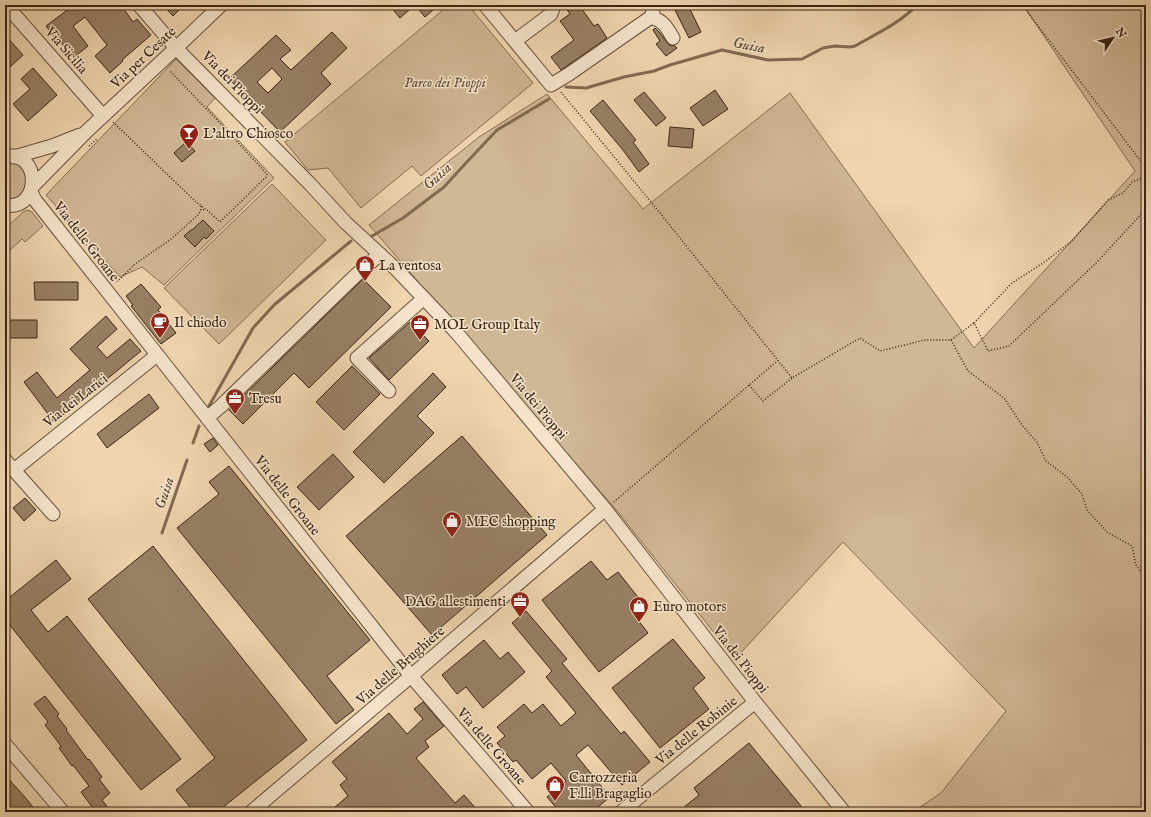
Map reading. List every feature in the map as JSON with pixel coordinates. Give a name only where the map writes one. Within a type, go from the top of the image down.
[{"type":"street","name":"Via Sicilia","points":[[6,5],[103,116]]},
{"type":"street","name":"Via dei Pioppi","points":[[139,5],[176,48],[310,184],[346,223],[380,254],[456,332],[605,509],[755,702],[844,812]]},
{"type":"street","name":"Via per Cesate","points":[[11,205],[27,197],[32,189],[92,135],[103,116],[221,5]]},
{"type":"street","points":[[485,5],[551,85],[569,74],[651,11],[663,23],[674,38]]},
{"type":"street","points":[[515,41],[551,14],[554,5]]},
{"type":"street","name":"Via per Cesate","points":[[10,156],[52,146],[71,139],[92,135]]},
{"type":"street","name":"Via delle Groane","points":[[10,156],[22,160],[27,165],[31,171],[33,179],[32,189],[35,200],[157,355],[411,676],[528,812]]},
{"type":"street","points":[[5,215],[11,205]]},
{"type":"street","points":[[207,418],[355,276],[380,254]]},
{"type":"street","points":[[389,391],[357,358],[424,298]]},
{"type":"street","name":"Via dei Larici","points":[[9,465],[157,355]]},
{"type":"street","points":[[9,465],[53,514]]},
{"type":"street","name":"Via delle Brughiere","points":[[251,812],[605,509]]},
{"type":"street","name":"Via delle Robinie","points":[[621,812],[755,702]]},
{"type":"street","points":[[5,744],[64,812]]},
{"type":"path","points":[[1023,5],[1146,168]]},
{"type":"path","points":[[116,119],[113,122],[201,206],[220,222],[266,177],[267,174],[169,70]]},
{"type":"path","points":[[551,85],[560,91],[792,378]]},
{"type":"path","points":[[87,149],[92,135]]},
{"type":"path","points":[[749,385],[763,401],[792,378],[860,338],[880,351],[925,340],[951,340],[974,323],[1012,283],[1043,264],[1072,240],[1108,200],[1124,193],[1132,182],[1142,178],[1146,174]]},
{"type":"path","points":[[53,204],[115,281],[118,281],[135,264],[170,240],[198,214],[201,206]]},
{"type":"path","points":[[974,323],[988,351],[1009,346],[1096,263],[1146,209]]},
{"type":"path","points":[[200,210],[207,210]]},
{"type":"path","points":[[951,340],[968,371],[1004,398],[1022,425],[1037,442],[1046,461],[1067,477],[1082,494],[1087,510],[1107,532],[1132,546],[1136,565],[1146,579]]},
{"type":"path","points":[[605,509],[777,361]]},
{"type":"green space","name":"Parco dei Pioppi","points":[[449,5],[468,5],[533,83],[421,176],[412,166],[361,208],[328,168],[308,170],[285,142]]},
{"type":"green space","points":[[1023,5],[1146,5],[1146,812],[913,812],[941,793],[1006,711],[843,542],[735,659],[618,512],[369,225],[479,137],[547,94],[643,209],[790,93],[974,348],[1135,171]]},
{"type":"green space","points":[[176,59],[215,98],[207,107],[274,178],[164,285],[142,267],[120,277],[46,195]]},
{"type":"green space","points":[[5,162],[20,165],[25,174],[25,189],[22,194],[15,198],[5,199]]},
{"type":"green space","points":[[272,184],[326,240],[219,344],[164,288]]},
{"type":"green space","points":[[27,210],[32,212],[43,226],[25,242],[22,239],[5,255],[5,229]]},
{"type":"building","points":[[74,5],[121,5],[133,22],[137,19],[151,35],[122,60],[123,61],[110,73],[95,56],[107,45],[85,17],[73,26],[88,46],[73,58],[57,37],[56,39],[46,26]]},
{"type":"building","points":[[163,5],[184,5],[173,16]]},
{"type":"building","points":[[389,5],[415,5],[400,18]]},
{"type":"building","points":[[415,5],[439,5],[425,17]]},
{"type":"building","points":[[570,5],[579,5],[594,26],[598,24],[607,38],[561,70],[551,57],[574,40],[560,21],[570,14],[566,8]]},
{"type":"building","points":[[681,5],[688,5],[701,32],[689,38],[674,8]]},
{"type":"building","points":[[655,28],[669,45],[677,48],[666,56],[656,44],[660,41],[653,30]]},
{"type":"building","points":[[332,32],[347,48],[321,73],[331,84],[280,132],[259,110],[256,113],[241,97],[244,94],[229,79],[276,35],[291,50],[280,59],[291,70]],"holes":[[[272,68],[282,79],[268,93],[257,82]]]},
{"type":"building","points":[[5,35],[23,55],[10,67],[5,61]]},
{"type":"building","points":[[33,68],[57,95],[28,121],[13,104],[30,89],[21,79]]},
{"type":"building","points":[[715,90],[728,109],[703,126],[690,108]]},
{"type":"building","points":[[644,92],[666,118],[656,126],[634,100]]},
{"type":"building","points":[[603,100],[636,140],[633,142],[649,164],[639,172],[623,150],[590,111]]},
{"type":"building","points":[[670,127],[694,129],[692,148],[668,146]]},
{"type":"building","points":[[186,142],[195,151],[182,162],[174,153]]},
{"type":"building","points":[[203,220],[214,231],[206,239],[204,237],[195,247],[184,236]]},
{"type":"building","points":[[363,279],[391,307],[309,388],[294,373],[243,424],[229,410]]},
{"type":"building","points":[[34,282],[78,282],[78,300],[35,300]]},
{"type":"building","points":[[141,284],[161,307],[158,310],[176,333],[161,344],[131,306],[133,305],[126,296]]},
{"type":"building","points":[[106,316],[117,329],[97,347],[107,358],[130,339],[141,351],[54,422],[24,382],[37,372],[57,398],[90,370],[70,349]]},
{"type":"building","points":[[5,320],[37,320],[37,338],[5,338]]},
{"type":"building","points":[[410,322],[429,341],[389,380],[369,358]]},
{"type":"building","points":[[352,366],[380,394],[344,430],[316,402]]},
{"type":"building","points":[[433,373],[446,387],[417,416],[434,433],[384,483],[353,452]]},
{"type":"building","points":[[149,394],[159,408],[107,448],[97,434]]},
{"type":"building","points":[[462,436],[547,535],[432,635],[346,536]]},
{"type":"building","points":[[213,438],[218,445],[210,452],[204,444]]},
{"type":"building","points":[[333,454],[354,477],[319,510],[297,487]]},
{"type":"building","points":[[229,466],[370,640],[327,676],[354,710],[336,724],[177,528],[219,494],[209,482]]},
{"type":"building","points":[[25,498],[36,510],[24,521],[13,508]]},
{"type":"building","points":[[153,546],[307,740],[217,812],[194,812],[176,790],[215,758],[88,599]]},
{"type":"building","points":[[56,560],[71,579],[31,610],[48,632],[67,616],[181,759],[141,790],[5,619],[5,601]]},
{"type":"building","points":[[591,561],[607,580],[618,572],[645,606],[634,615],[648,633],[599,672],[542,600]]},
{"type":"building","points":[[526,611],[567,659],[562,663],[621,734],[624,731],[650,762],[622,785],[588,745],[576,755],[610,797],[592,812],[560,812],[547,797],[566,781],[551,763],[532,779],[516,760],[513,762],[497,743],[505,736],[497,727],[524,704],[532,713],[543,704],[561,726],[576,713],[546,677],[552,671],[512,623]]},
{"type":"building","points":[[673,639],[705,678],[693,688],[709,709],[660,748],[612,688]]},
{"type":"building","points":[[484,640],[500,659],[508,652],[525,672],[483,708],[466,687],[457,694],[442,675]]},
{"type":"building","points":[[45,696],[59,714],[57,716],[67,729],[66,730],[102,777],[99,779],[110,793],[102,800],[111,812],[96,812],[81,792],[89,786],[59,748],[61,746],[45,725],[48,722],[34,704]]},
{"type":"building","points":[[423,702],[444,726],[425,741],[429,747],[416,758],[455,803],[464,795],[479,812],[329,812],[348,796],[340,785],[347,779],[332,762],[389,713],[407,734],[423,719],[414,709]]},
{"type":"building","points":[[749,743],[806,812],[678,812],[699,795],[694,788]]},
{"type":"building","points":[[5,775],[24,796],[37,812],[5,812]]},
{"type":"waterway","name":"Guisa","points":[[566,87],[586,88],[624,77],[654,71],[722,50],[768,60],[802,59],[823,48],[835,46],[855,46],[895,23],[917,5]]},
{"type":"waterway","name":"Guisa","points":[[372,236],[403,218],[444,187],[497,130],[549,99]]},
{"type":"waterway","name":"Guisa","points":[[209,406],[253,328],[274,305],[351,241]]},
{"type":"waterway","name":"Guisa","points":[[193,443],[199,426]]},
{"type":"waterway","name":"Guisa","points":[[162,533],[187,460]]},
{"type":"place","name":"L'altro Chiosco","points":[[189,150]]},
{"type":"place","name":"La ventosa","points":[[365,282]]},
{"type":"place","name":"Il chiodo","points":[[160,339]]},
{"type":"place","name":"MOL Group Italy","points":[[420,341]]},
{"type":"place","name":"Tresu","points":[[235,415]]},
{"type":"place","name":"MEC shopping","points":[[452,538]]},
{"type":"place","name":"DAG allestimenti","points":[[520,618]]},
{"type":"place","name":"Euro motors","points":[[639,623]]},
{"type":"place","name":"Carrozzeria F.lli Bragaglio","points":[[555,802]]}]
